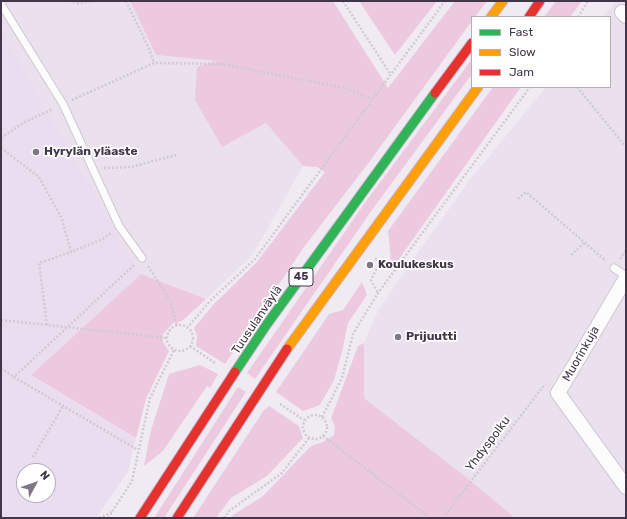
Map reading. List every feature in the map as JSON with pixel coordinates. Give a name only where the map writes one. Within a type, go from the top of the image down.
[{"type":"main road","points":[[492,16],[503,1]]},
{"type":"main road","points":[[530,16],[540,1]]},
{"type":"main road","name":"Tuusulanväylä","points":[[140,518],[267,324],[471,44]]},
{"type":"main road","name":"45","points":[[177,518],[296,335],[477,88]]},
{"type":"street","name":"Muorinkuja","points":[[626,277],[558,393],[626,487]]},
{"type":"lane","points":[[1,4],[64,104],[119,226],[142,258]]},
{"type":"lane","points":[[614,268],[626,277]]},
{"type":"path","points":[[69,1],[78,3],[95,1]]},
{"type":"path","points":[[126,1],[150,51],[154,63]]},
{"type":"path","points":[[343,1],[391,75]]},
{"type":"path","points":[[187,328],[211,300],[255,258],[445,1]]},
{"type":"path","points":[[579,16],[588,1]]},
{"type":"path","points":[[1,138],[23,123],[154,63],[222,64],[345,88],[372,99]]},
{"type":"path","points":[[322,417],[342,378],[353,334],[378,293],[529,88]]},
{"type":"path","points":[[578,88],[626,146]]},
{"type":"path","points":[[1,148],[39,177],[62,219],[71,252]]},
{"type":"path","points":[[91,164],[105,168],[131,168],[176,155]]},
{"type":"path","points":[[518,199],[526,192],[614,268]]},
{"type":"path","points":[[47,325],[39,263],[103,239],[119,226]]},
{"type":"path","points":[[571,255],[584,243]]},
{"type":"path","points":[[14,377],[142,258],[170,300],[177,326]]},
{"type":"path","points":[[378,293],[371,280],[381,260]]},
{"type":"path","points":[[1,320],[167,338]]},
{"type":"path","points":[[177,326],[187,328],[192,336],[190,346],[181,351],[174,350],[169,345],[167,338],[170,330],[177,326]]},
{"type":"path","points":[[190,346],[215,363]]},
{"type":"path","points":[[108,518],[132,481],[150,398],[174,350]]},
{"type":"path","points":[[1,368],[138,450]]},
{"type":"path","name":"Yhdyspolku","points":[[443,518],[547,381]]},
{"type":"path","points":[[280,404],[304,420]]},
{"type":"path","points":[[33,457],[63,406]]},
{"type":"path","points":[[313,414],[322,417],[325,420],[327,427],[323,436],[314,439],[308,438],[302,430],[304,420],[313,414]]},
{"type":"path","points":[[323,436],[430,518]]},
{"type":"path","points":[[224,518],[230,511],[282,473],[308,438]]},
{"type":"path","points":[[99,518],[112,512]]},
{"type":"shaded area","points":[[1,1],[130,1],[156,55],[219,61],[222,146],[266,123],[303,166],[252,256],[206,299],[141,274],[1,29]]},
{"type":"shaded area","points":[[130,1],[333,1],[388,88],[455,1],[487,1],[476,16],[471,16],[471,22],[370,161],[304,247],[225,364],[196,346],[197,336],[194,328],[212,306],[256,263],[325,172],[317,167],[303,166],[266,123],[222,147],[195,100],[197,67],[217,61],[156,55]]},
{"type":"shaded area","points":[[359,1],[437,1],[395,55]]},
{"type":"shaded area","points":[[556,1],[582,1],[571,16],[545,16]]},
{"type":"shaded area","points":[[616,1],[626,1],[626,518],[515,518],[466,477],[364,398],[364,343],[378,311],[409,265],[470,180],[545,88],[611,88],[611,16],[604,16]]},
{"type":"shaded area","name":"Hyrylän yläaste","points":[[1,29],[141,274],[31,375],[136,438],[128,472],[96,518],[1,518]]},
{"type":"shaded area","points":[[471,60],[471,75],[372,210],[255,379],[247,373],[364,204]]},
{"type":"shaded area","points":[[492,88],[520,88],[394,266],[391,262],[388,231]]},
{"type":"shaded area","points":[[141,274],[206,299],[182,321],[173,323],[163,334],[163,342],[169,351],[146,399],[136,438],[31,375]]},
{"type":"shaded area","points":[[362,282],[367,295],[348,323],[334,380],[320,405],[303,411],[276,392],[329,314],[343,310]]},
{"type":"shaded area","points":[[364,343],[364,398],[466,477],[515,518],[231,518],[233,515],[263,496],[311,446],[323,442],[334,435],[335,426],[331,418],[358,346]]},
{"type":"shaded area","points":[[200,365],[218,374],[210,388],[207,386],[163,451],[144,466],[151,430],[169,374]]},
{"type":"shaded area","points":[[238,387],[246,392],[164,518],[154,518]]},
{"type":"shaded area","points":[[269,406],[299,426],[303,438],[267,476],[231,498],[216,518],[193,518],[264,410]]},
{"type":"traffic: fast","points":[[235,372],[267,324],[435,93]]},
{"type":"traffic: slow","points":[[492,16],[503,1]]},
{"type":"traffic: slow","points":[[287,349],[477,88]]},
{"type":"traffic: jam","points":[[530,16],[540,1]]},
{"type":"traffic: jam","points":[[435,93],[471,44]]},
{"type":"traffic: jam","points":[[177,518],[287,349]]},
{"type":"traffic: jam","points":[[140,518],[235,372]]},
{"type":"place","name":"Hyrylän yläaste","points":[[36,152]]},
{"type":"place","name":"Koulukeskus","points":[[370,265]]},
{"type":"place","name":"Prijuutti","points":[[398,337]]}]
